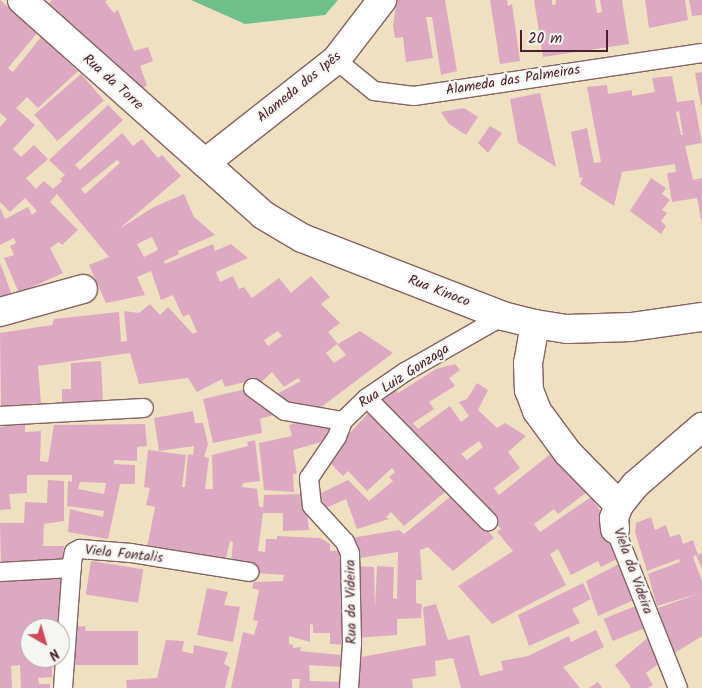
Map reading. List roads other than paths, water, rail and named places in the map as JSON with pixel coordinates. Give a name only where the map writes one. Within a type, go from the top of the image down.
[{"type":"street","name":"Rua da Torre","points":[[22,0],[205,163]]},
{"type":"street","name":"Alameda dos Ipês","points":[[205,163],[336,60],[382,0]]},
{"type":"street","name":"Rua Kinoco","points":[[205,163],[280,227],[353,259],[503,316],[567,329],[631,327],[702,317]]},
{"type":"street","points":[[0,312],[83,289]]},
{"type":"street","points":[[535,324],[528,363],[529,390],[537,411],[617,517],[660,460],[702,426]]},
{"type":"lane","name":"Alameda das Palmeiras","points":[[336,60],[374,91],[414,96],[702,53]]},
{"type":"lane","name":"Rua Luiz Gonzaga","points":[[343,420],[367,398],[405,372],[503,316]]},
{"type":"lane","points":[[253,388],[286,411],[343,420]]},
{"type":"lane","points":[[367,398],[488,521]]},
{"type":"lane","points":[[0,416],[144,408]]},
{"type":"lane","name":"Rua da Videira","points":[[343,420],[337,437],[314,468],[310,485],[312,506],[345,542],[350,553],[352,644],[349,688]]},
{"type":"lane","name":"Viela da Videira","points":[[617,517],[678,688]]},
{"type":"lane","name":"Viela Fontalis","points":[[63,688],[74,552],[87,548],[249,572]]},
{"type":"lane","points":[[0,572],[72,568]]}]
